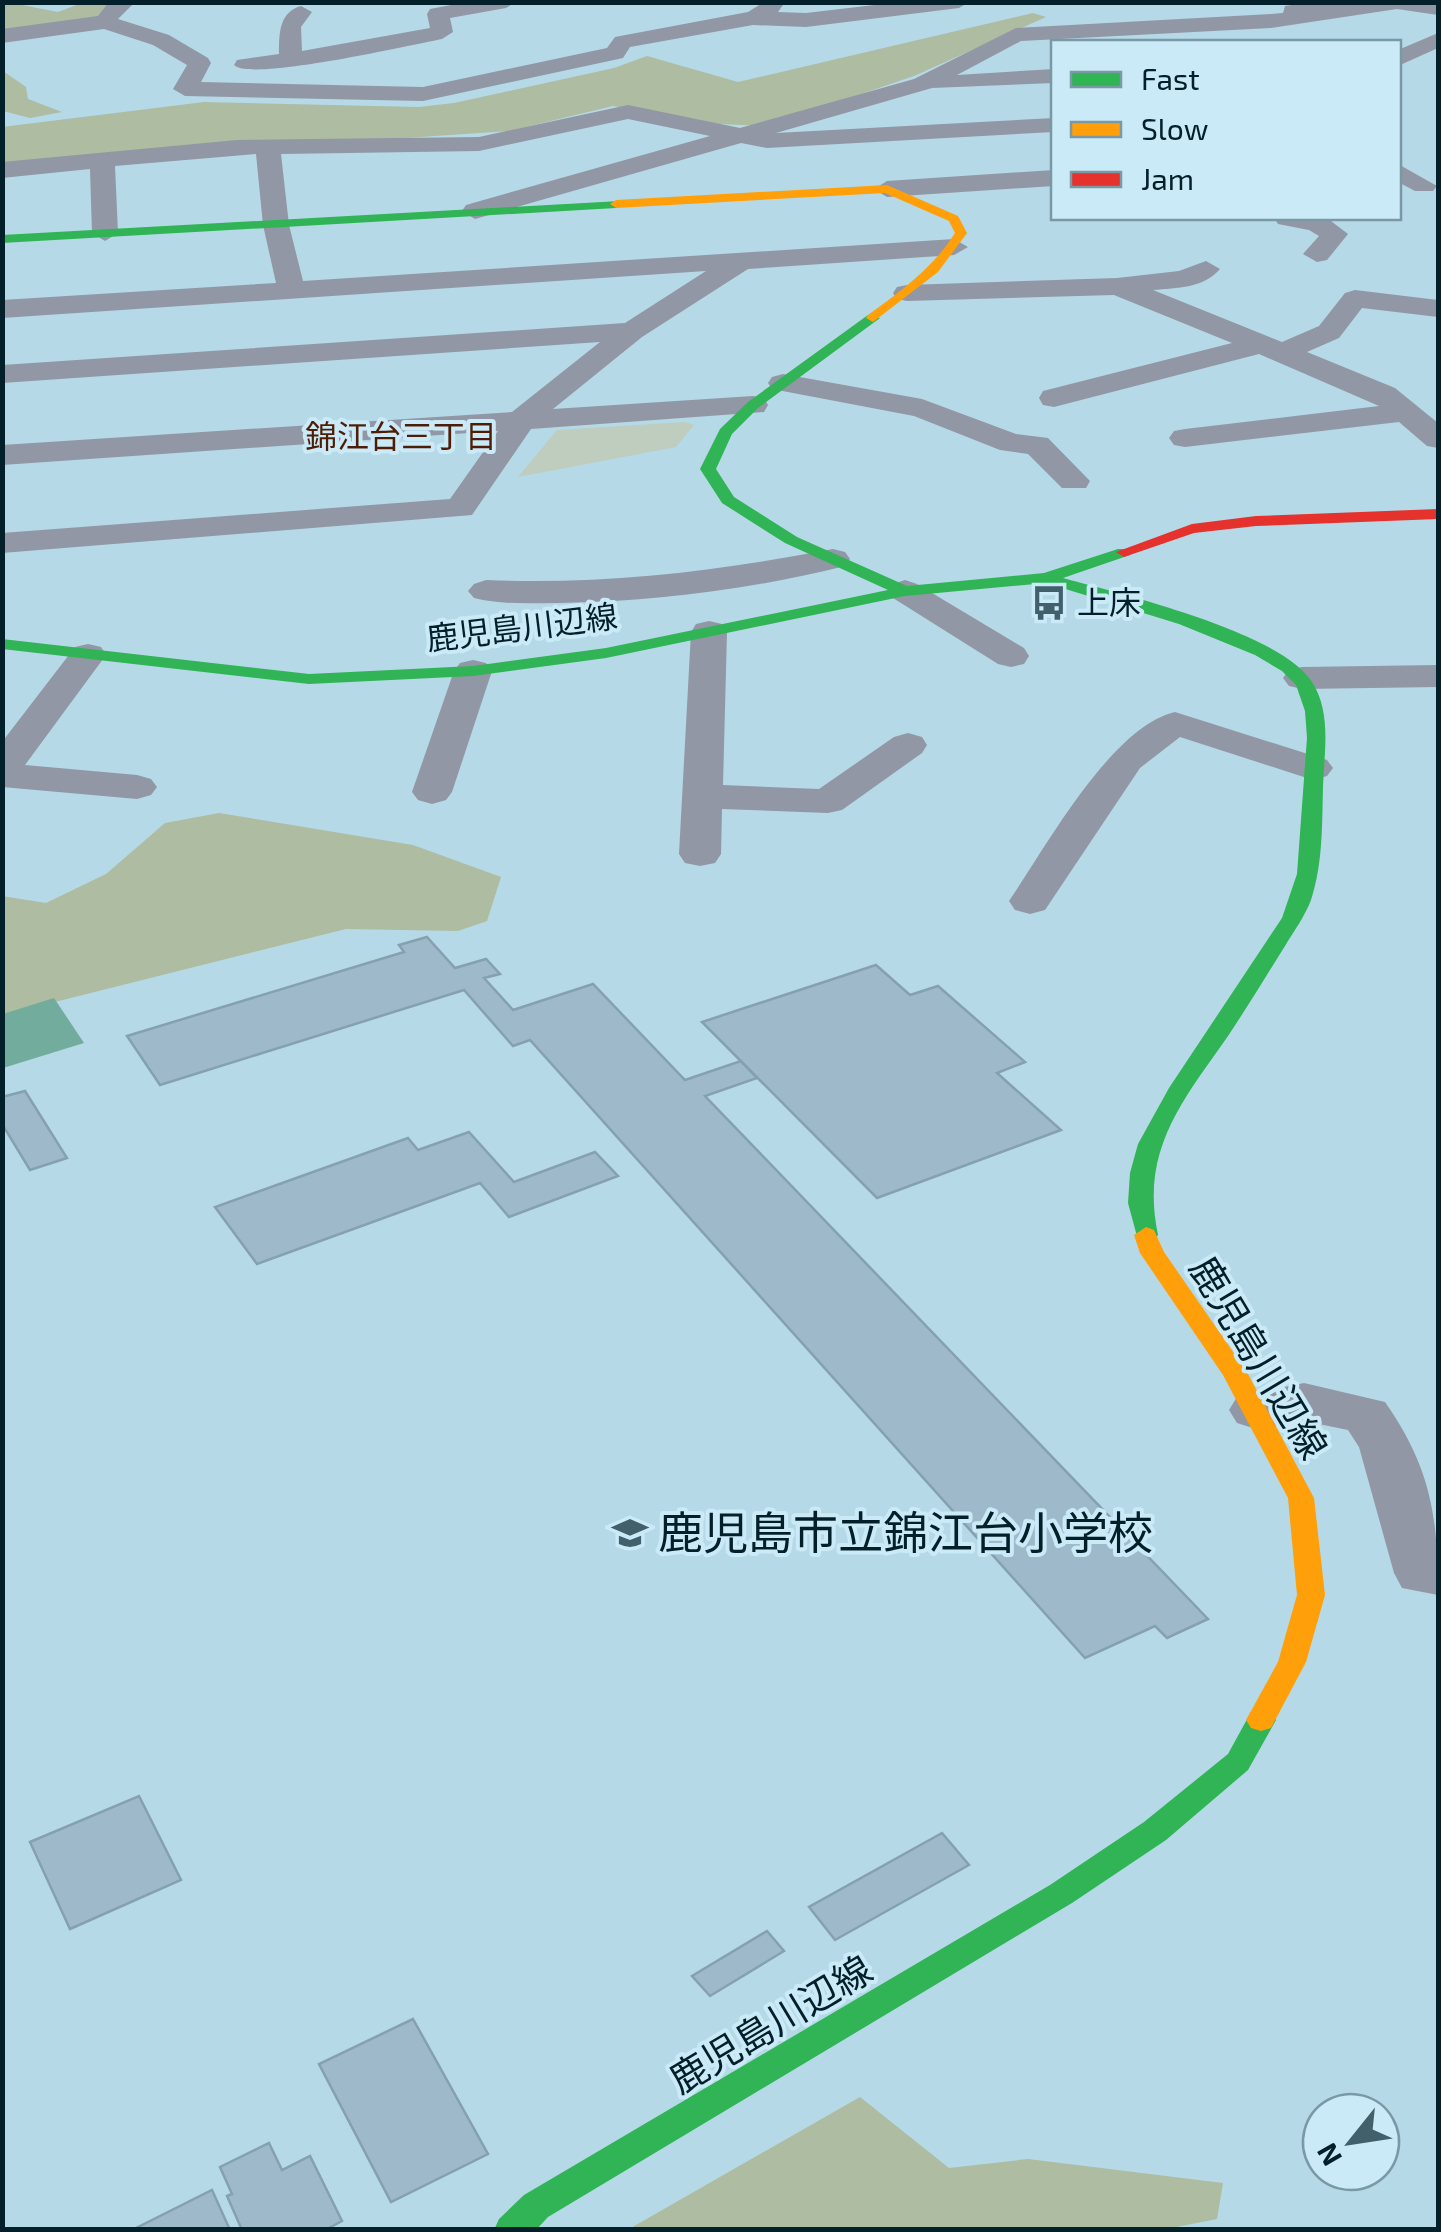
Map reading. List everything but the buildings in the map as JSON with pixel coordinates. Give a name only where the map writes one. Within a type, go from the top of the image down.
[{"type":"main road","points":[[2,239],[887,190],[954,220],[960,233],[954,247],[906,293],[754,405],[725,432],[708,469],[728,500],[791,540],[905,592]]},
{"type":"main road","name":"鹿児島川辺線","points":[[2,644],[308,679],[473,671],[606,652],[905,592],[1046,578],[1192,529],[1256,521],[1438,514]]},
{"type":"main road","name":"鹿児島川辺線","points":[[511,2230],[536,2206],[1061,1894],[1155,1831],[1238,1762],[1292,1662],[1311,1595],[1301,1498],[1256,1410],[1152,1252],[1139,1215],[1140,1180],[1162,1112],[1234,1012],[1300,902],[1312,848],[1313,768],[1319,739],[1314,706],[1302,678],[1244,642],[1166,613],[1046,578]]},
{"type":"street","points":[[105,22],[113,9],[125,2]]},
{"type":"street","points":[[2,36],[105,22],[161,40],[198,66],[291,61],[442,32],[438,14],[506,2]]},
{"type":"street","points":[[198,66],[185,89],[423,94],[615,53],[623,42],[753,18],[766,13],[775,2]]},
{"type":"street","points":[[753,18],[806,20],[959,2]]},
{"type":"street","points":[[1227,2],[1324,14]]},
{"type":"street","points":[[475,211],[922,84],[1016,35],[1271,21],[1397,3],[1438,8]]},
{"type":"street","points":[[291,61],[290,27],[300,12]]},
{"type":"street","points":[[1401,58],[1438,40]]},
{"type":"street","points":[[922,84],[1051,76]]},
{"type":"street","points":[[2,170],[237,148],[479,144],[628,112],[767,141],[1051,126]]},
{"type":"street","points":[[268,148],[276,225],[291,289]]},
{"type":"street","points":[[102,161],[105,234]]},
{"type":"street","points":[[1401,174],[1424,186]]},
{"type":"street","points":[[887,190],[1051,178]]},
{"type":"street","points":[[1300,220],[1317,223],[1335,234],[1317,254]]},
{"type":"street","points":[[2,309],[954,247]]},
{"type":"street","points":[[2,543],[460,508],[523,418],[632,330],[742,260]]},
{"type":"street","points":[[906,293],[1118,286],[1185,279],[1206,268]]},
{"type":"street","points":[[1118,286],[1268,350],[1403,399],[1438,439]]},
{"type":"street","points":[[1054,398],[1268,350],[1329,332],[1341,296],[1438,308]]},
{"type":"street","points":[[2,374],[632,330]]},
{"type":"street","points":[[783,383],[922,408],[1012,443],[1037,445],[1074,480]]},
{"type":"street","points":[[1185,438],[1403,399]]},
{"type":"street","points":[[2,455],[754,405]]},
{"type":"street","points":[[486,591],[582,593],[768,572],[833,559]]},
{"type":"street","points":[[905,592],[1011,656]]},
{"type":"street","points":[[700,854],[709,632]]},
{"type":"street","points":[[88,655],[2,772],[137,787]]},
{"type":"street","points":[[432,792],[473,671]]},
{"type":"street","points":[[1302,678],[1438,676]]},
{"type":"street","points":[[1030,901],[1126,760],[1175,723],[1313,768]]},
{"type":"street","points":[[702,796],[828,801],[908,745]]},
{"type":"street","points":[[1256,1410],[1304,1402],[1366,1415],[1386,1446],[1423,1573],[1438,1574]]},
{"type":"shaded area","points":[[12,3],[58,12],[82,3],[127,3],[109,17],[3,31],[3,5]]},
{"type":"shaded area","points":[[1033,13],[1046,17],[914,76],[767,126],[719,124],[613,106],[509,131],[3,165],[2,127],[204,102],[419,107],[614,68],[647,56],[738,82]]},
{"type":"shaded area","points":[[3,71],[26,87],[28,99],[62,112],[30,118],[3,111]]},
{"type":"shaded area","points":[[685,422],[694,425],[676,447],[518,477],[557,430]]},
{"type":"shaded area","points":[[219,813],[413,845],[501,877],[487,921],[458,931],[346,929],[3,1015],[2,896],[46,903],[106,874],[165,823]]},
{"type":"shaded area","points":[[54,998],[84,1043],[3,1068],[3,1014]]},
{"type":"shaded area","points":[[860,2097],[949,2168],[1028,2159],[1223,2183],[1217,2219],[1161,2230],[629,2229]]},
{"type":"traffic: fast","points":[[2,239],[616,204]]},
{"type":"traffic: fast","points":[[873,318],[753,405],[725,432],[708,469],[728,500],[791,540],[905,591]]},
{"type":"traffic: fast","points":[[2,644],[309,679],[473,671],[606,653],[905,591],[1046,578],[1124,552]]},
{"type":"traffic: fast","points":[[1046,578],[1186,620],[1261,651],[1289,667],[1304,683],[1314,711],[1312,835],[1301,900],[1239,1003],[1180,1088],[1150,1144],[1141,1173],[1140,1203],[1146,1235]]},
{"type":"traffic: fast","points":[[511,2230],[536,2206],[1061,1894],[1155,1831],[1238,1762],[1261,1720]]},
{"type":"traffic: slow","points":[[616,204],[887,189],[954,219],[961,233],[944,258],[873,318]]},
{"type":"traffic: slow","points":[[1146,1235],[1152,1253],[1234,1372],[1301,1498],[1311,1595],[1292,1662],[1261,1720]]},
{"type":"traffic: jam","points":[[1124,552],[1192,529],[1256,521],[1438,514]]},
{"type":"place","name":"上床","points":[[1049,603]]},
{"type":"place","name":"鹿児島市立錦江台小学校","points":[[630,1533]]},
{"type":"district","name":"錦江台三丁目","points":[[401,437]]}]
